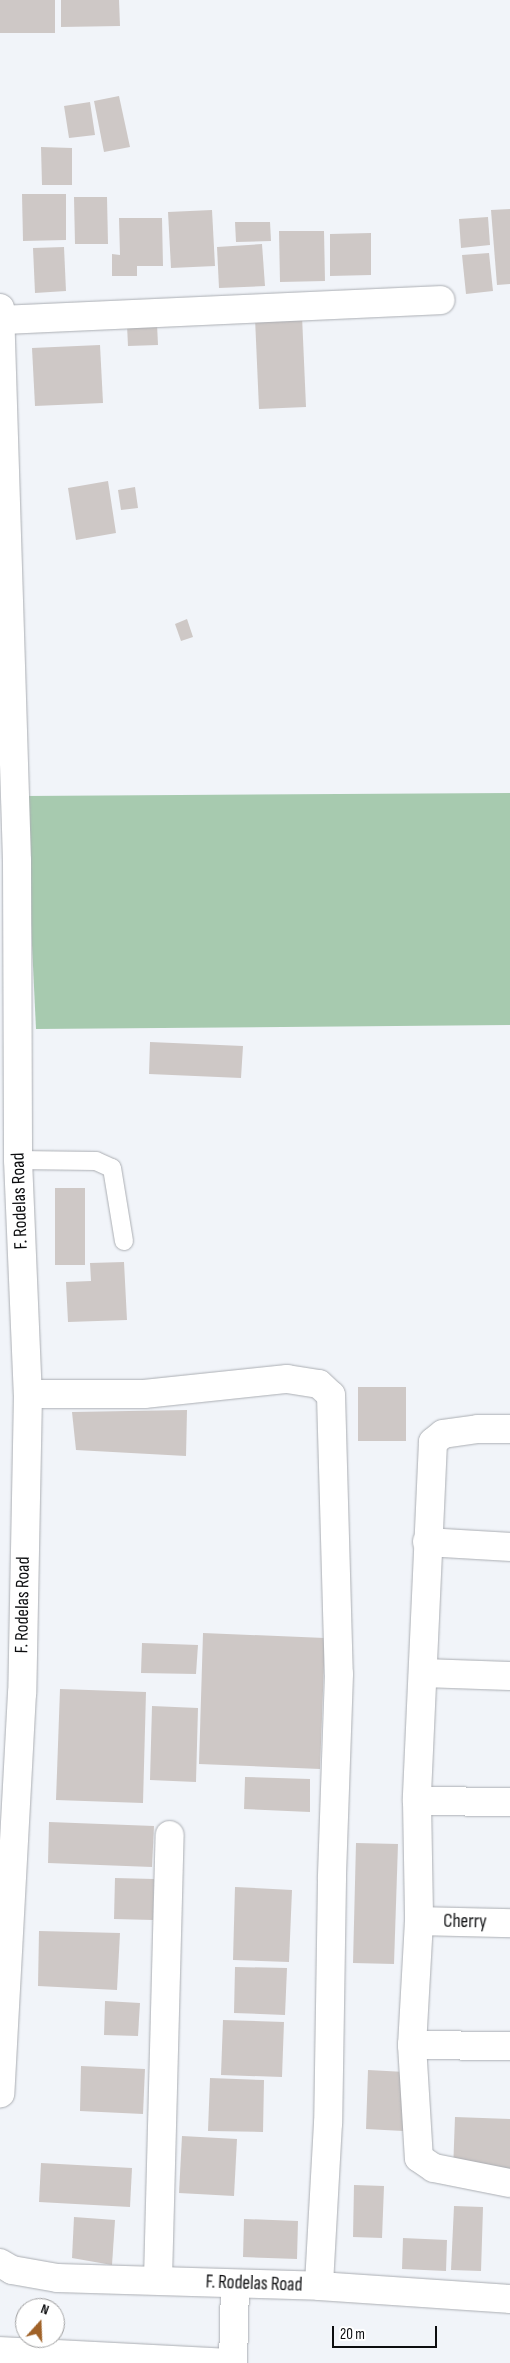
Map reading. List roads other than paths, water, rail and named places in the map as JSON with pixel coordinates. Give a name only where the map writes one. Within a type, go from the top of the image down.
[{"type":"street","points":[[1,314],[440,300]]},
{"type":"street","name":"F. Rodelas Road","points":[[0,2093],[22,1693],[28,1394],[18,1160],[9,862],[1,314]]},
{"type":"street","points":[[28,1394],[144,1394],[288,1379],[319,1384],[331,1395],[339,1674],[332,1879],[328,2123],[319,2286]]},
{"type":"street","points":[[510,1429],[478,1429],[443,1434],[433,1442],[427,1542],[417,1801],[419,1921],[412,2045],[419,2158],[434,2168],[510,2183]]},
{"type":"street","points":[[427,1542],[510,1546]]},
{"type":"street","points":[[423,1673],[510,1676]]},
{"type":"street","points":[[417,1801],[510,1802]]},
{"type":"street","points":[[158,2279],[170,1835]]},
{"type":"street","name":"Cherry","points":[[419,1921],[510,1923]]},
{"type":"street","points":[[412,2045],[510,2046]]},
{"type":"street","name":"F. Rodelas Road","points":[[0,2262],[12,2270],[37,2276],[158,2279],[235,2286],[319,2286],[510,2298]]},
{"type":"street","points":[[233,2363],[235,2286]]},
{"type":"street","points":[[0,2351],[226,2363]]},
{"type":"lane","points":[[18,1160],[96,1161],[112,1168],[124,1241]]}]
